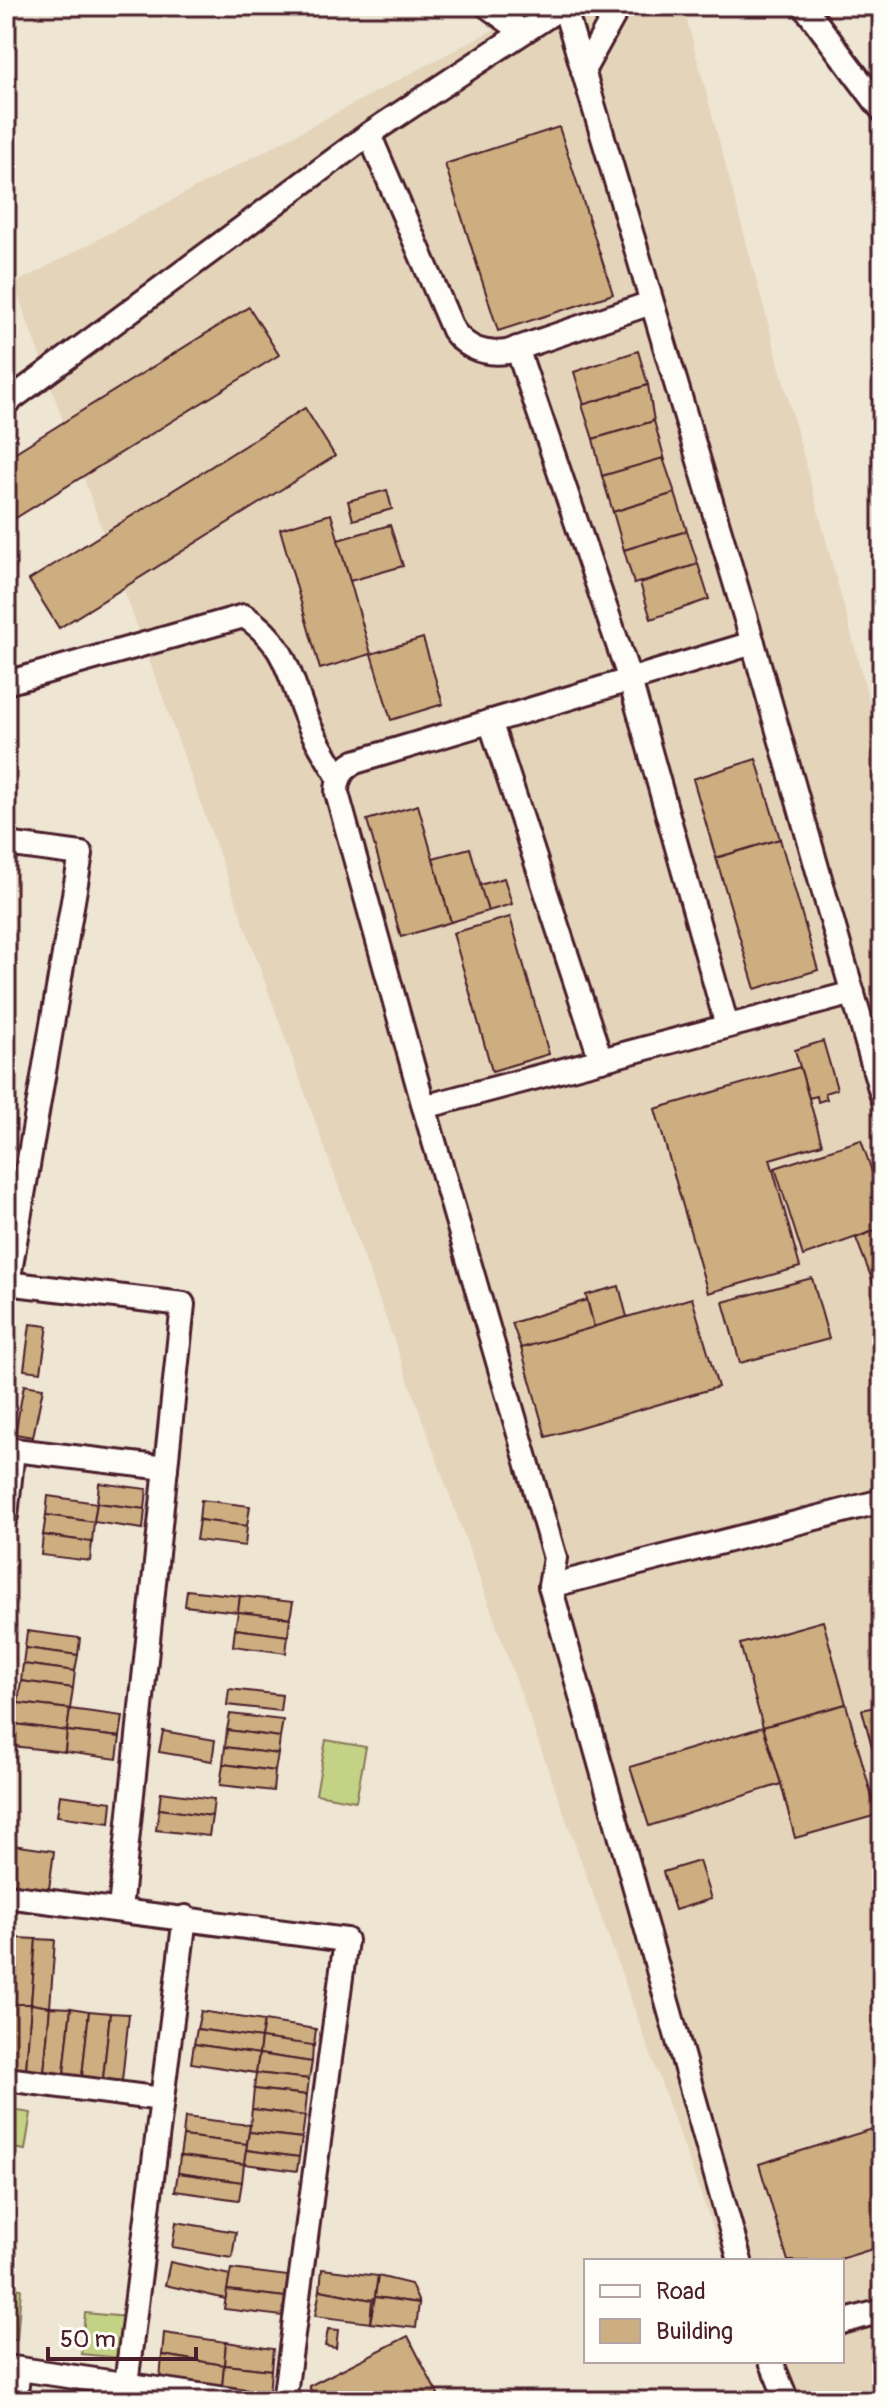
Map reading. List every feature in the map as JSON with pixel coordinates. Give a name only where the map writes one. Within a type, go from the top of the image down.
[{"type":"street","points":[[487,6],[523,32]]},
{"type":"street","points":[[6,403],[369,134],[564,6],[753,643],[882,1096]]},
{"type":"street","points":[[583,71],[619,6]]},
{"type":"street","points":[[804,6],[882,110]]},
{"type":"street","points":[[369,134],[453,330],[467,345],[486,353],[507,352],[651,303]]},
{"type":"street","points":[[517,348],[630,680],[727,1026]]},
{"type":"street","points":[[6,683],[244,616],[260,626],[277,645],[309,725],[339,778]]},
{"type":"street","points":[[739,2259],[550,1586],[555,1558],[337,793],[339,778],[355,762],[753,643]]},
{"type":"street","points":[[490,721],[601,1060]]},
{"type":"street","points":[[6,844],[81,854],[7,1283],[183,1304],[120,1909]]},
{"type":"street","points":[[424,1107],[853,993]]},
{"type":"street","points":[[6,1516],[9,1450],[166,1468]]},
{"type":"street","points":[[550,1586],[882,1501]]},
{"type":"street","points":[[6,1896],[346,1940],[284,2401]]},
{"type":"street","points":[[126,2384],[185,1917]]},
{"type":"street","points":[[6,2079],[162,2099]]},
{"type":"street","points":[[844,2321],[882,2311]]},
{"type":"street","points":[[772,2363],[787,2401]]},
{"type":"street","points":[[15,2401],[13,2368],[240,2401]]},
{"type":"shaded area","points":[[538,6],[683,6],[882,749],[882,2401],[776,2401],[762,2363],[844,2363],[844,2259],[724,2259],[14,284]]},
{"type":"green space","points":[[326,1740],[366,1747],[356,1801],[316,1794]]},
{"type":"green space","points":[[6,2109],[31,2113],[25,2150],[6,2147]]},
{"type":"green space","points":[[6,2288],[21,2289],[17,2340],[6,2340]]},
{"type":"green space","points":[[85,2313],[127,2317],[122,2358],[81,2354]]},
{"type":"building","points":[[559,127],[613,294],[498,331],[445,164]]},
{"type":"building","points":[[249,307],[279,355],[6,524],[6,458]]},
{"type":"building","points":[[638,351],[648,385],[584,405],[574,372]]},
{"type":"building","points":[[648,385],[654,421],[593,439],[582,405]]},
{"type":"building","points":[[305,408],[335,456],[59,628],[29,580]]},
{"type":"building","points":[[654,421],[665,460],[602,476],[593,439]]},
{"type":"building","points":[[663,458],[675,493],[613,512],[602,476]]},
{"type":"building","points":[[387,490],[392,509],[353,520],[348,501]]},
{"type":"building","points":[[675,493],[687,531],[624,550],[613,512]]},
{"type":"building","points":[[331,514],[371,654],[320,669],[280,529]]},
{"type":"building","points":[[390,525],[403,566],[350,581],[338,540]]},
{"type":"building","points":[[687,531],[698,564],[634,584],[624,550]]},
{"type":"building","points":[[698,564],[709,599],[651,619],[640,583]]},
{"type":"building","points":[[423,638],[443,704],[391,720],[371,654]]},
{"type":"building","points":[[756,759],[780,839],[716,858],[693,779]]},
{"type":"building","points":[[418,805],[451,922],[401,937],[367,820]]},
{"type":"building","points":[[780,839],[818,970],[755,989],[716,858]]},
{"type":"building","points":[[470,848],[488,911],[451,922],[433,858]]},
{"type":"building","points":[[504,878],[512,904],[488,911],[480,885]]},
{"type":"building","points":[[510,917],[549,1054],[492,1071],[453,933]]},
{"type":"building","points":[[823,1041],[837,1089],[825,1093],[827,1099],[818,1102],[817,1096],[809,1098],[795,1050]]},
{"type":"building","points":[[800,1067],[822,1144],[770,1159],[800,1267],[708,1293],[655,1109]]},
{"type":"building","points":[[861,1140],[882,1200],[882,1228],[803,1256],[775,1168]]},
{"type":"building","points":[[882,1228],[882,1278],[873,1282],[856,1238]]},
{"type":"building","points":[[812,1278],[829,1339],[740,1363],[723,1302]]},
{"type":"building","points":[[619,1286],[627,1317],[594,1327],[586,1295]]},
{"type":"building","points":[[692,1298],[718,1387],[546,1437],[521,1348]]},
{"type":"building","points":[[587,1300],[594,1327],[521,1348],[512,1323]]},
{"type":"building","points":[[30,1324],[48,1326],[41,1372],[24,1370]]},
{"type":"building","points":[[24,1385],[43,1388],[33,1437],[15,1434]]},
{"type":"building","points":[[99,1483],[147,1489],[145,1509],[97,1503]]},
{"type":"building","points":[[48,1496],[97,1503],[94,1522],[46,1515]]},
{"type":"building","points":[[201,1500],[250,1506],[247,1526],[199,1520]]},
{"type":"building","points":[[97,1503],[145,1509],[143,1529],[94,1522]]},
{"type":"building","points":[[46,1515],[94,1522],[92,1542],[43,1535]]},
{"type":"building","points":[[199,1520],[247,1526],[245,1546],[196,1540]]},
{"type":"building","points":[[43,1535],[92,1542],[90,1561],[41,1555]]},
{"type":"building","points":[[187,1590],[240,1596],[238,1612],[185,1606]]},
{"type":"building","points":[[240,1596],[293,1602],[290,1618],[238,1612]]},
{"type":"building","points":[[238,1612],[290,1618],[288,1636],[235,1629]]},
{"type":"building","points":[[823,1621],[846,1704],[763,1727],[740,1644]]},
{"type":"building","points":[[235,1629],[288,1636],[286,1653],[233,1646]]},
{"type":"building","points":[[27,1631],[80,1638],[78,1655],[25,1648]]},
{"type":"building","points":[[25,1648],[78,1655],[75,1671],[23,1664]]},
{"type":"building","points":[[23,1664],[75,1671],[73,1688],[21,1681]]},
{"type":"building","points":[[21,1681],[73,1688],[70,1709],[18,1703]]},
{"type":"building","points":[[229,1689],[282,1695],[280,1711],[227,1705]]},
{"type":"building","points":[[18,1703],[70,1709],[67,1731],[15,1724]]},
{"type":"building","points":[[846,1704],[877,1815],[795,1838],[763,1727]]},
{"type":"building","points":[[882,1705],[882,1783],[862,1710]]},
{"type":"building","points":[[70,1709],[123,1716],[120,1737],[67,1731]]},
{"type":"building","points":[[230,1714],[283,1720],[280,1737],[227,1730]]},
{"type":"building","points":[[15,1724],[67,1731],[65,1752],[12,1746]]},
{"type":"building","points":[[763,1727],[781,1784],[649,1826],[630,1767]]},
{"type":"building","points":[[227,1730],[280,1737],[278,1754],[225,1747]]},
{"type":"building","points":[[67,1731],[120,1737],[117,1759],[65,1752]]},
{"type":"building","points":[[163,1731],[215,1740],[212,1761],[159,1752]]},
{"type":"building","points":[[225,1747],[278,1754],[275,1771],[223,1764]]},
{"type":"building","points":[[223,1764],[275,1771],[273,1791],[220,1785]]},
{"type":"building","points":[[161,1792],[214,1799],[212,1816],[159,1809]]},
{"type":"building","points":[[60,1795],[112,1802],[110,1823],[57,1816]]},
{"type":"building","points":[[159,1809],[212,1816],[209,1836],[156,1830]]},
{"type":"building","points":[[6,1844],[54,1851],[49,1889],[6,1883]]},
{"type":"building","points":[[699,1861],[711,1899],[675,1910],[663,1872]]},
{"type":"building","points":[[17,1938],[36,1939],[31,2004],[12,2004]]},
{"type":"building","points":[[36,1939],[55,1940],[50,2007],[31,2004]]},
{"type":"building","points":[[12,2004],[31,2004],[26,2071],[7,2069]]},
{"type":"building","points":[[31,2004],[50,2007],[44,2073],[26,2071]]},
{"type":"building","points":[[50,2007],[71,2008],[64,2074],[44,2073]]},
{"type":"building","points":[[71,2008],[89,2011],[82,2077],[64,2074]]},
{"type":"building","points":[[89,2011],[110,2013],[103,2079],[82,2077]]},
{"type":"building","points":[[201,2011],[264,2021],[261,2038],[197,2029]]},
{"type":"building","points":[[110,2013],[129,2014],[122,2081],[103,2079]]},
{"type":"building","points":[[264,2021],[316,2029],[314,2046],[261,2038]]},
{"type":"building","points":[[197,2029],[261,2038],[259,2054],[194,2044]]},
{"type":"building","points":[[261,2038],[313,2045],[312,2062],[259,2054]]},
{"type":"building","points":[[194,2044],[259,2054],[256,2073],[191,2063]]},
{"type":"building","points":[[259,2054],[312,2062],[309,2079],[256,2073]]},
{"type":"building","points":[[256,2073],[309,2079],[307,2095],[254,2089]]},
{"type":"building","points":[[254,2089],[307,2095],[305,2116],[252,2109]]},
{"type":"building","points":[[252,2109],[305,2116],[302,2138],[249,2132]]},
{"type":"building","points":[[185,2117],[250,2125],[247,2144],[183,2136]]},
{"type":"building","points":[[882,2126],[882,2246],[840,2259],[787,2259],[759,2164]]},
{"type":"building","points":[[249,2132],[302,2138],[299,2157],[246,2150]]},
{"type":"building","points":[[183,2136],[247,2144],[244,2164],[180,2156]]},
{"type":"building","points":[[246,2150],[299,2157],[297,2171],[244,2164]]},
{"type":"building","points":[[180,2156],[244,2164],[242,2182],[178,2173]]},
{"type":"building","points":[[178,2173],[242,2182],[239,2200],[175,2191]]},
{"type":"building","points":[[176,2222],[236,2232],[232,2258],[172,2248]]},
{"type":"building","points":[[170,2262],[230,2275],[226,2299],[165,2285]]},
{"type":"building","points":[[231,2269],[288,2276],[285,2297],[227,2290]]},
{"type":"building","points":[[322,2269],[378,2276],[375,2297],[372,2300],[320,2290]]},
{"type":"building","points":[[378,2276],[411,2284],[419,2303],[375,2297]]},
{"type":"building","points":[[227,2290],[285,2297],[282,2316],[224,2309]]},
{"type":"building","points":[[320,2290],[372,2300],[370,2323],[315,2316]]},
{"type":"building","points":[[375,2297],[419,2303],[416,2328],[370,2323]]},
{"type":"building","points":[[328,2329],[338,2330],[336,2348],[325,2346]]},
{"type":"building","points":[[164,2333],[226,2342],[224,2365],[162,2355]]},
{"type":"building","points":[[408,2336],[441,2401],[316,2401],[309,2386]]},
{"type":"building","points":[[226,2342],[273,2349],[271,2370],[224,2365]]},
{"type":"building","points":[[162,2355],[224,2365],[222,2388],[160,2381]]},
{"type":"building","points":[[224,2365],[271,2370],[269,2395],[222,2388]]},
{"type":"waterway","points":[[6,275],[13,268]]}]
